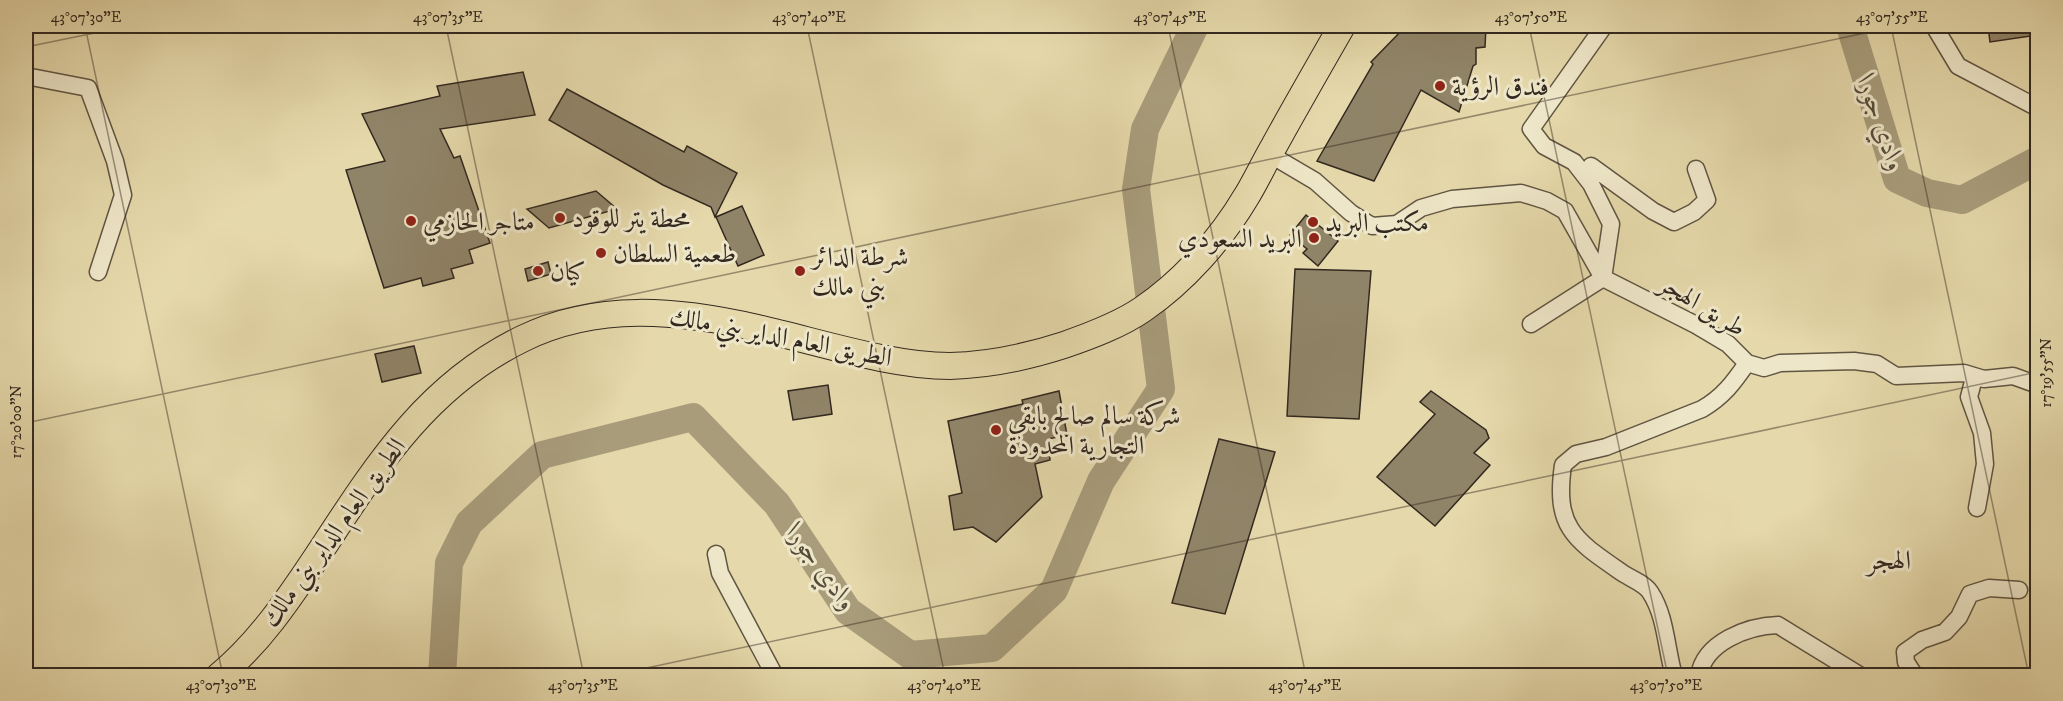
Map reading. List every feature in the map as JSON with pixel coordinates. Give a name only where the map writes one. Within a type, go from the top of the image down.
[{"type":"main road","name":"الطريق العام الداير بني مالك","points":[[219,675],[238,660],[285,605],[370,477],[421,412],[474,366],[523,338],[568,321],[662,311],[726,321],[897,360],[949,366],[1022,358],[1092,335],[1142,310],[1184,274],[1216,241],[1246,198],[1342,26]]},
{"type":"street","points":[[1531,324],[1602,278],[1611,224],[1591,184],[1574,162],[1544,146],[1531,129],[1604,26]]},
{"type":"street","points":[[1934,26],[1958,66],[2037,108]]},
{"type":"street","points":[[26,76],[88,88],[115,161],[123,195],[98,272]]},
{"type":"street","points":[[1269,154],[1315,181],[1351,213],[1372,226],[1397,224],[1421,208],[1452,199],[1521,194],[1547,201],[1565,211],[1602,278]]},
{"type":"street","points":[[1591,184],[1591,166],[1653,211],[1674,222],[1694,212],[1707,200],[1696,169]]},
{"type":"street","name":"طريق الهجر","points":[[1602,278],[1696,325],[1728,344],[1747,363],[1717,401],[1606,447],[1576,454],[1563,465],[1559,493],[1564,521],[1579,541],[1649,590],[1663,623],[1674,675]]},
{"type":"street","points":[[1747,363],[1764,368],[1780,363],[1854,361],[1877,364],[1896,376],[1964,373],[1974,378],[2013,376],[2037,384]]},
{"type":"street","points":[[1974,378],[1969,397],[1982,433],[1984,464],[1977,508]]},
{"type":"street","points":[[716,554],[720,573],[775,675]]},
{"type":"street","points":[[1915,675],[1906,662],[1905,652],[1922,640],[1945,632],[1959,617],[1970,594],[1989,588],[2019,590]]},
{"type":"street","points":[[1700,675],[1700,668],[1712,649],[1726,640],[1766,625],[1778,625],[1861,675]]},
{"type":"building","points":[[1406,26],[1486,26],[1485,47],[1476,48],[1476,64],[1473,66],[1459,112],[1421,90],[1374,181],[1317,161],[1373,64],[1371,62]]},
{"type":"building","points":[[1988,26],[2037,26],[2037,35],[1990,42]]},
{"type":"building","points":[[523,72],[535,115],[440,129],[454,158],[460,156],[490,243],[469,250],[473,263],[451,269],[454,278],[423,286],[421,278],[384,288],[346,170],[385,161],[362,114],[440,96],[437,86]]},
{"type":"building","points":[[567,89],[684,152],[687,146],[737,173],[715,217],[711,207],[663,185],[549,120]]},
{"type":"building","name":"محطة يتر للوقود","points":[[596,191],[617,209],[549,228],[527,209]]},
{"type":"building","points":[[742,206],[764,255],[738,266],[716,217]]},
{"type":"building","name":"البريد السعودي","points":[[1306,215],[1338,241],[1318,266],[1303,253],[1307,249],[1290,235]]},
{"type":"building","name":"كيان","points":[[548,262],[551,274],[528,281],[525,269]]},
{"type":"building","points":[[1295,269],[1371,271],[1359,419],[1287,416]]},
{"type":"building","points":[[414,346],[421,373],[382,382],[375,354]]},
{"type":"building","points":[[828,385],[832,414],[793,420],[788,391]]},
{"type":"building","points":[[1059,391],[1067,435],[1048,439],[1050,460],[1035,464],[1042,497],[996,542],[973,527],[954,530],[949,496],[962,493],[948,421],[1023,404],[1022,400]]},
{"type":"building","points":[[1431,391],[1486,430],[1489,438],[1474,453],[1490,465],[1435,526],[1377,477],[1435,414],[1420,402]]},
{"type":"building","points":[[1219,439],[1275,452],[1225,614],[1172,603]]},
{"type":"waterway","name":"وادي جورا","points":[[442,676],[449,563],[469,523],[542,455],[693,417],[777,504],[848,611],[910,655],[992,648],[1054,590],[1101,481],[1161,389],[1136,189],[1145,129],[1195,26]]},
{"type":"waterway","name":"وادي جورا","points":[[1850,26],[1897,179],[1927,193],[1962,200],[2038,160]]},
{"type":"place","name":"فندق الرؤية","points":[[1440,86]]},
{"type":"place","name":"محطة يتر للوقود","points":[[560,218]]},
{"type":"place","name":"متاجر الحازمي","points":[[411,221]]},
{"type":"place","name":"مكتب البريد","points":[[1313,222]]},
{"type":"place","name":"البريد السعودي","points":[[1314,238]]},
{"type":"place","name":"طعمية السلطان","points":[[601,253]]},
{"type":"place","name":"كيان","points":[[538,271]]},
{"type":"place","name":"شرطة الدائر بني مالك","points":[[800,271]]},
{"type":"place","name":"شركة سالم صالح بابقي التجارية المحدودة","points":[[996,430]]},
{"type":"district","name":"الهجر","points":[[1889,560]]}]
